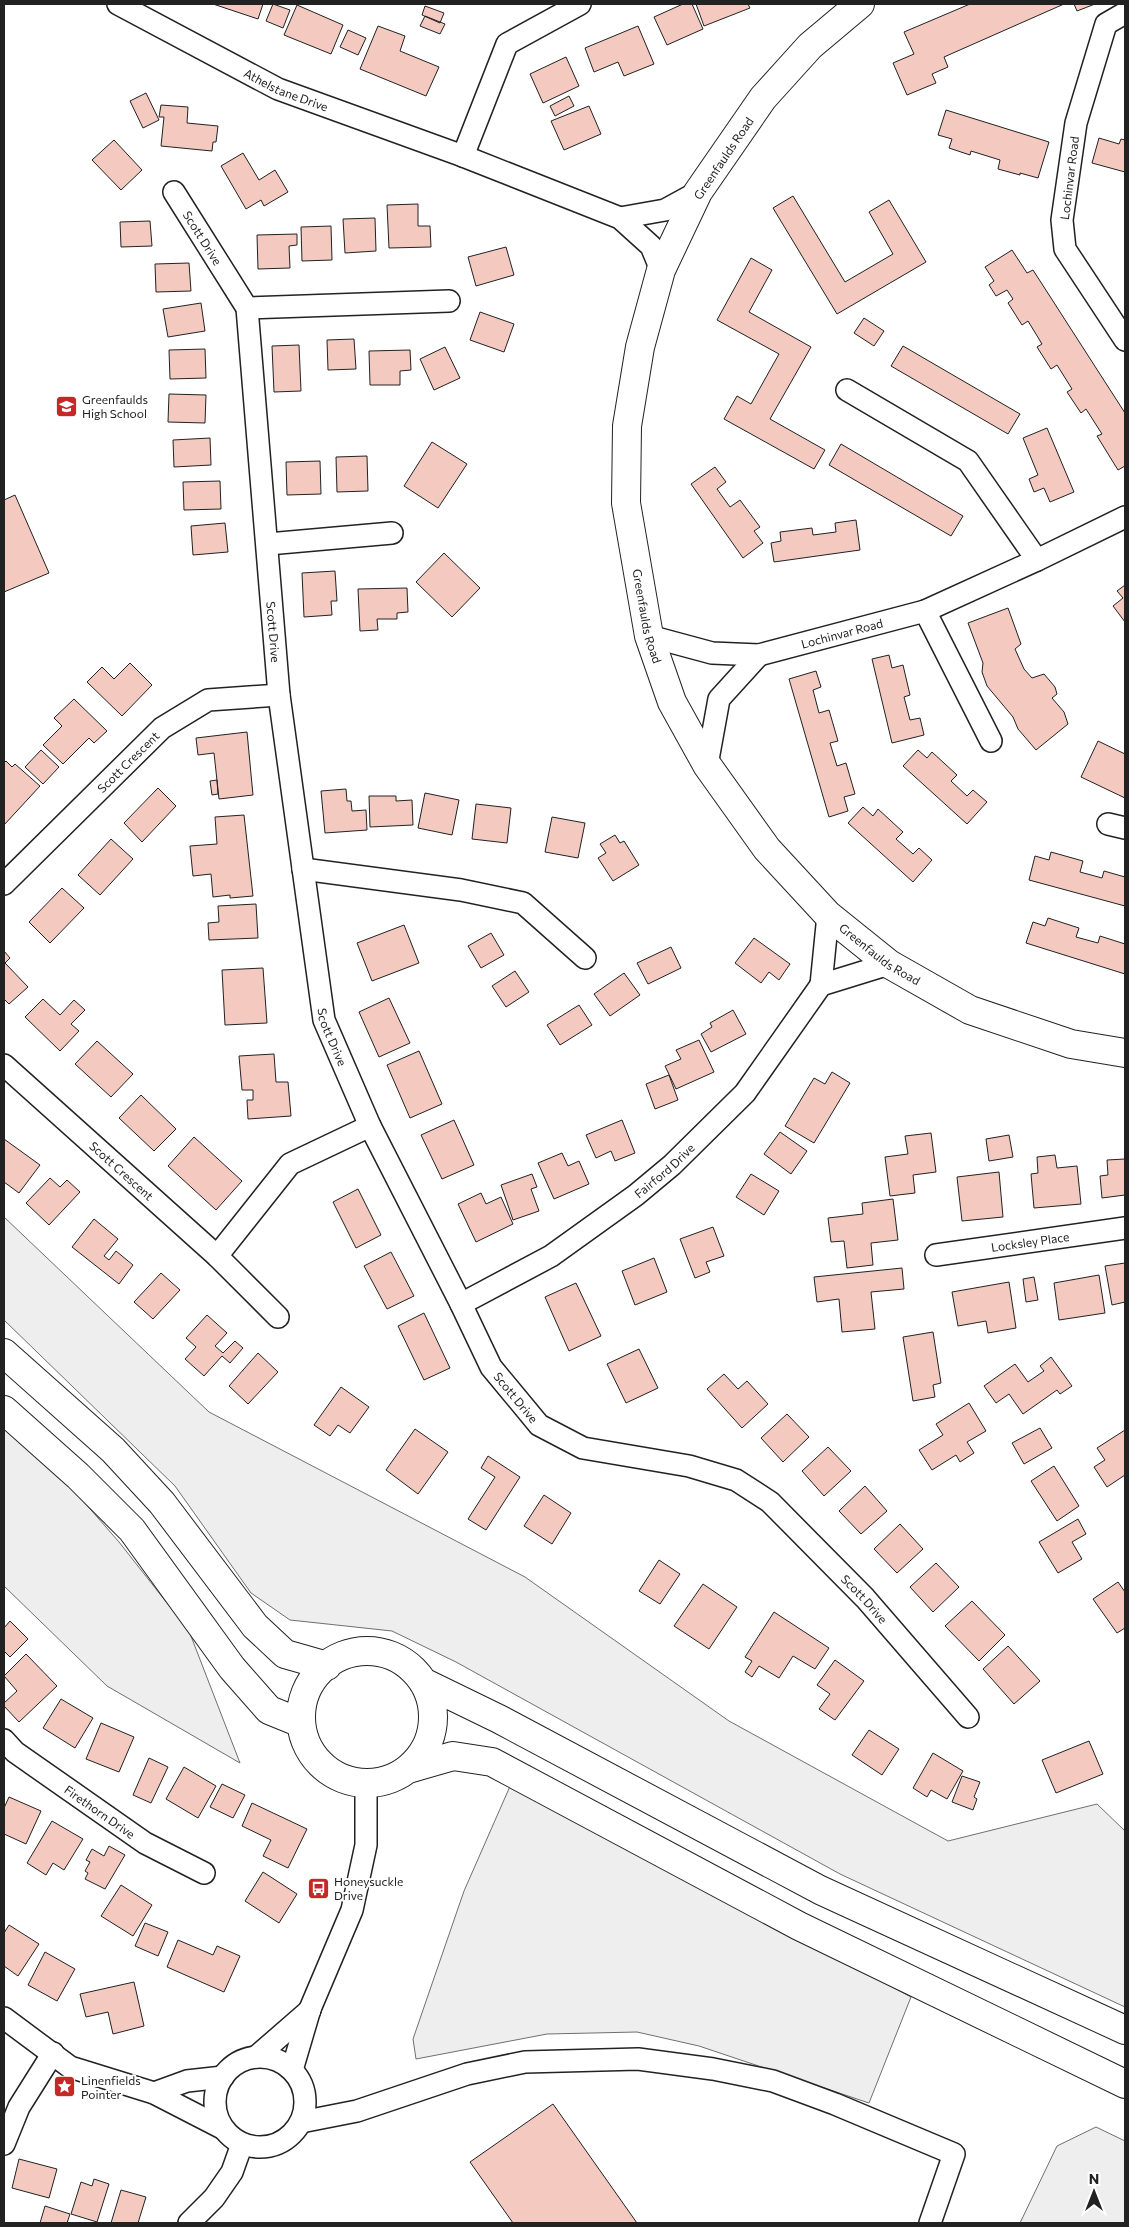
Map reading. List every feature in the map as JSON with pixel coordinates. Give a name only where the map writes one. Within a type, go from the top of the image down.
[{"type":"main road","name":"Greenfaulds Road","points":[[860,4],[810,46],[763,98],[698,192],[661,270],[640,347],[627,426],[626,503],[649,636],[672,702],[707,765],[767,849],[828,915],[889,964],[970,1010],[1071,1044],[1125,1053]]},
{"type":"main road","points":[[4,1353],[113,1450],[162,1503],[255,1626],[285,1654],[327,1666]]},
{"type":"main road","points":[[4,1410],[78,1476],[132,1530],[232,1668],[270,1710],[301,1723]]},
{"type":"main road","points":[[408,1770],[422,1755],[430,1738],[434,1719],[431,1700],[423,1682],[404,1663],[378,1652],[360,1652],[342,1656],[327,1666],[312,1681],[303,1702],[301,1723],[306,1742],[316,1759],[330,1772],[347,1780],[366,1784],[388,1780],[408,1770],[453,1756],[492,1762],[799,1926],[1125,2084]]},
{"type":"main road","points":[[423,1682],[499,1719],[820,1890],[1125,2030]]},
{"type":"street","name":"Athelstane Drive","points":[[118,4],[278,89],[463,156],[620,218],[651,246],[661,270]]},
{"type":"street","points":[[463,156],[507,44],[580,4]]},
{"type":"street","name":"Lochinvar Road","points":[[1125,13],[1106,24],[1076,122],[1062,220],[1065,249],[1125,340]]},
{"type":"street","name":"Scott Drive","points":[[174,192],[246,308],[268,544],[279,694],[324,1020],[370,1126],[461,1304],[490,1367],[539,1425],[583,1448],[689,1466],[736,1480],[770,1502],[865,1598],[968,1717]]},
{"type":"street","points":[[620,218],[665,210],[698,192]]},
{"type":"street","points":[[246,308],[449,302]]},
{"type":"street","points":[[847,390],[968,462],[1038,560]]},
{"type":"street","name":"Lochinvar Road","points":[[649,636],[712,653],[759,654],[925,610],[1038,560],[1125,517]]},
{"type":"street","points":[[268,544],[392,533]]},
{"type":"street","points":[[925,610],[991,741]]},
{"type":"street","points":[[707,765],[719,699],[759,654]]},
{"type":"street","name":"Scott Crescent","points":[[4,884],[162,728],[208,700],[279,694]]},
{"type":"street","points":[[303,869],[461,890],[523,903],[585,958]]},
{"type":"street","name":"Fairford Drive","points":[[461,1304],[551,1256],[636,1195],[672,1165],[744,1093],[821,985],[828,915]]},
{"type":"street","points":[[821,985],[889,964]]},
{"type":"street","name":"Scott Crescent","points":[[4,1064],[217,1256],[278,1317]]},
{"type":"street","points":[[217,1256],[290,1164],[370,1126]]},
{"type":"street","name":"Locksley Place","points":[[936,1255],[1125,1228]]},
{"type":"street","name":"Firethorn Drive","points":[[4,1740],[15,1752],[145,1843],[204,1873]]},
{"type":"street","points":[[292,2070],[310,2010],[352,1910],[366,1845],[366,1784]]},
{"type":"street","points":[[256,2057],[310,2010]]},
{"type":"street","points":[[4,2018],[70,2067],[154,2093],[222,2128]]},
{"type":"street","points":[[4,2144],[19,2107],[53,2053]]},
{"type":"street","points":[[256,2057],[270,2058],[292,2070],[300,2082],[305,2108],[301,2122],[293,2134],[282,2142],[269,2147],[255,2148],[231,2138],[222,2128],[216,2116],[214,2102],[216,2089],[222,2076],[243,2060],[256,2057]]},
{"type":"street","points":[[301,2122],[357,2111],[467,2074],[524,2062],[638,2059],[714,2069],[773,2081],[836,2104],[954,2154],[930,2223]]},
{"type":"street","points":[[154,2093],[187,2081],[222,2076]]},
{"type":"street","points":[[189,2223],[214,2198],[232,2172],[242,2144]]},
{"type":"shaded area","points":[[4,1217],[209,1412],[525,1577],[729,1721],[948,1841],[1097,1804],[1125,1831],[1125,2007],[840,1874],[456,1662],[392,1631],[290,1620],[251,1593],[175,1486],[4,1320]]},
{"type":"shaded area","points":[[4,1422],[57,1471],[119,1542],[189,1631],[240,1763],[107,1686],[4,1586]]},
{"type":"shaded area","points":[[511,1784],[911,1997],[869,2103],[699,2046],[637,2032],[547,2034],[416,2059],[413,2039],[464,1891]]},
{"type":"shaded area","points":[[1096,2127],[1125,2141],[1125,2223],[1020,2223],[1057,2146]]},
{"type":"building","points":[[213,4],[263,4],[258,19]]},
{"type":"building","points":[[273,4],[290,10],[283,28],[266,21]]},
{"type":"building","points":[[683,4],[692,4],[703,29],[667,45],[654,17]]},
{"type":"building","points":[[696,4],[748,4],[750,8],[704,26]]},
{"type":"building","points":[[970,4],[1064,4],[944,57],[948,67],[932,74],[936,83],[907,95],[893,63],[914,54],[904,32]]},
{"type":"building","points":[[1074,4],[1095,4],[1077,11]]},
{"type":"building","points":[[297,5],[343,25],[331,54],[284,35]]},
{"type":"building","points":[[425,6],[444,13],[440,23],[422,15]]},
{"type":"building","points":[[425,16],[445,24],[440,34],[420,26]]},
{"type":"building","points":[[378,26],[405,36],[400,51],[439,67],[426,96],[360,69]]},
{"type":"building","points":[[638,26],[654,64],[624,76],[618,62],[594,72],[585,48]]},
{"type":"building","points":[[348,30],[366,38],[358,55],[340,47]]},
{"type":"building","points":[[566,57],[579,86],[543,103],[530,74]]},
{"type":"building","points":[[146,93],[159,120],[143,128],[130,101]]},
{"type":"building","points":[[569,96],[574,106],[555,116],[550,106]]},
{"type":"building","points":[[161,105],[188,107],[187,123],[218,126],[216,142],[213,142],[212,151],[161,146],[164,117],[159,117]]},
{"type":"building","points":[[589,106],[601,134],[564,150],[551,121]]},
{"type":"building","points":[[946,110],[1049,142],[1038,178],[998,169],[1000,160],[971,151],[970,155],[949,148],[952,139],[938,135]]},
{"type":"building","points":[[1099,138],[1119,144],[1121,139],[1125,140],[1125,172],[1092,163]]},
{"type":"building","points":[[114,140],[142,170],[121,190],[92,160]]},
{"type":"building","points":[[243,153],[259,180],[275,170],[288,192],[264,206],[261,200],[246,209],[221,166]]},
{"type":"building","points":[[793,196],[845,282],[893,254],[869,212],[889,200],[926,262],[837,314],[773,208]]},
{"type":"building","points":[[418,204],[418,226],[430,226],[431,247],[389,248],[387,205]]},
{"type":"building","points":[[375,218],[376,251],[345,253],[343,219]]},
{"type":"building","points":[[150,221],[152,246],[121,247],[120,222]]},
{"type":"building","points":[[331,226],[332,260],[302,261],[301,227]]},
{"type":"building","points":[[297,234],[297,245],[289,246],[290,268],[258,269],[257,235]]},
{"type":"building","points":[[506,247],[514,275],[476,286],[468,257]]},
{"type":"building","points":[[1012,250],[1027,273],[1033,270],[1125,413],[1125,466],[1118,470],[1097,436],[1102,434],[1086,409],[1081,413],[1067,392],[1072,389],[1057,365],[1051,369],[1037,347],[1042,344],[1028,321],[1022,325],[1008,303],[1013,299],[1007,290],[996,296],[989,285],[994,281],[985,267]]},
{"type":"building","points":[[751,258],[772,270],[749,312],[811,347],[770,419],[825,450],[814,469],[724,419],[737,396],[751,404],[779,354],[717,320]]},
{"type":"building","points":[[189,263],[191,291],[156,292],[155,264]]},
{"type":"building","points":[[201,303],[205,331],[168,337],[163,309]]},
{"type":"building","points":[[480,312],[514,324],[504,352],[470,340]]},
{"type":"building","points":[[864,318],[884,331],[874,346],[854,333]]},
{"type":"building","points":[[354,339],[356,369],[328,370],[327,340]]},
{"type":"building","points":[[299,345],[301,391],[274,392],[272,346]]},
{"type":"building","points":[[903,346],[1020,414],[1008,434],[891,366]]},
{"type":"building","points":[[445,347],[460,378],[434,390],[420,359]]},
{"type":"building","points":[[205,349],[206,378],[170,379],[169,350]]},
{"type":"building","points":[[410,350],[411,370],[400,371],[400,385],[370,385],[369,351]]},
{"type":"building","points":[[169,394],[206,395],[205,423],[168,422]]},
{"type":"building","points":[[1047,428],[1074,492],[1050,502],[1044,488],[1034,492],[1029,479],[1038,475],[1023,438]]},
{"type":"building","points":[[210,438],[211,465],[174,467],[173,440]]},
{"type":"building","points":[[432,442],[467,464],[438,508],[404,486]]},
{"type":"building","points":[[841,444],[963,516],[951,536],[829,465]]},
{"type":"building","points":[[367,456],[368,491],[337,492],[336,457]]},
{"type":"building","points":[[320,461],[321,494],[287,495],[286,462]]},
{"type":"building","points":[[715,467],[726,482],[717,489],[730,507],[740,500],[760,527],[754,531],[763,543],[743,558],[691,484]]},
{"type":"building","points":[[220,481],[221,509],[184,510],[183,482]]},
{"type":"building","points":[[15,495],[49,573],[4,592],[4,500]]},
{"type":"building","points":[[856,520],[860,550],[774,562],[771,543],[781,541],[780,532],[812,528],[813,535],[836,532],[835,523]]},
{"type":"building","points":[[225,523],[228,552],[193,555],[191,526]]},
{"type":"building","points":[[444,553],[480,588],[452,617],[416,582]]},
{"type":"building","points":[[335,571],[337,601],[331,601],[332,615],[304,617],[302,573]]},
{"type":"building","points":[[1125,585],[1125,622],[1113,606],[1123,598],[1117,591]]},
{"type":"building","points":[[407,588],[408,612],[397,613],[397,619],[377,619],[378,630],[360,631],[358,589]]},
{"type":"building","points":[[1008,608],[1021,644],[1015,649],[1024,669],[1032,678],[1044,674],[1055,687],[1057,694],[1052,698],[1064,712],[1068,724],[1036,750],[1018,729],[1013,717],[987,686],[982,672],[983,663],[968,623]]},
{"type":"building","points":[[889,655],[892,668],[903,665],[910,695],[904,697],[910,720],[920,718],[924,735],[892,743],[872,659]]},
{"type":"building","points":[[130,663],[152,685],[122,716],[87,682],[102,667],[114,679]]},
{"type":"building","points":[[816,671],[821,687],[813,690],[819,713],[829,710],[838,741],[830,743],[837,766],[846,763],[855,794],[844,797],[848,811],[829,817],[789,679]]},
{"type":"building","points":[[74,699],[107,731],[94,743],[89,738],[63,764],[43,745],[62,726],[54,718]]},
{"type":"building","points":[[247,732],[253,795],[219,799],[214,753],[198,755],[196,738]]},
{"type":"building","points":[[1098,741],[1125,754],[1125,798],[1081,777]]},
{"type":"building","points":[[41,750],[59,767],[43,784],[25,767]]},
{"type":"building","points":[[918,750],[927,758],[932,752],[957,775],[951,781],[967,796],[973,790],[987,802],[967,824],[903,766]]},
{"type":"building","points":[[6,761],[12,767],[15,764],[40,786],[4,825],[4,763]]},
{"type":"building","points":[[217,780],[218,794],[212,795],[210,781]]},
{"type":"building","points":[[158,788],[176,806],[142,842],[124,823]]},
{"type":"building","points":[[346,789],[347,801],[351,801],[352,811],[366,810],[367,830],[325,833],[321,791]]},
{"type":"building","points":[[425,793],[459,800],[452,835],[418,828]]},
{"type":"building","points":[[369,796],[396,796],[396,801],[412,800],[413,825],[370,827]]},
{"type":"building","points":[[476,804],[511,808],[507,843],[472,839]]},
{"type":"building","points":[[863,807],[873,816],[878,809],[903,832],[896,839],[913,854],[919,848],[932,860],[913,882],[848,823]]},
{"type":"building","points":[[244,815],[253,896],[230,898],[230,895],[213,897],[211,874],[193,876],[190,846],[217,844],[215,817]]},
{"type":"building","points":[[552,817],[585,823],[578,858],[545,852]]},
{"type":"building","points":[[615,835],[620,843],[624,841],[639,865],[613,881],[598,858],[606,853],[600,844]]},
{"type":"building","points":[[111,839],[133,859],[100,895],[78,875]]},
{"type":"building","points":[[1051,852],[1083,861],[1080,872],[1102,878],[1104,871],[1125,877],[1125,906],[1029,880],[1035,856],[1049,860]]},
{"type":"building","points":[[62,888],[84,908],[50,943],[29,922]]},
{"type":"building","points":[[256,904],[258,938],[209,940],[208,923],[219,922],[218,906]]},
{"type":"building","points":[[1048,918],[1079,928],[1076,937],[1098,943],[1100,936],[1125,944],[1125,974],[1026,943],[1033,922],[1045,926]]},
{"type":"building","points":[[404,925],[419,963],[372,981],[357,943]]},
{"type":"building","points":[[491,933],[504,955],[481,968],[468,946]]},
{"type":"building","points":[[754,938],[790,964],[779,980],[769,972],[761,983],[735,963]]},
{"type":"building","points":[[671,947],[681,968],[648,984],[637,963]]},
{"type":"building","points":[[4,951],[10,958],[5,963],[28,987],[9,1004],[4,999]]},
{"type":"building","points":[[263,968],[267,1023],[225,1025],[222,970]]},
{"type":"building","points":[[515,971],[529,992],[506,1007],[492,986]]},
{"type":"building","points":[[624,973],[640,995],[610,1016],[594,994]]},
{"type":"building","points":[[389,998],[410,1043],[379,1057],[359,1012]]},
{"type":"building","points":[[43,999],[60,1015],[74,1000],[85,1010],[71,1024],[79,1031],[60,1051],[25,1017]]},
{"type":"building","points":[[579,1005],[592,1025],[560,1045],[547,1025]]},
{"type":"building","points":[[733,1010],[746,1034],[711,1052],[701,1034],[712,1027],[710,1023]]},
{"type":"building","points":[[699,1040],[714,1072],[676,1089],[665,1066],[681,1059],[676,1050]]},
{"type":"building","points":[[97,1041],[133,1074],[111,1097],[75,1064]]},
{"type":"building","points":[[419,1051],[442,1104],[410,1118],[387,1065]]},
{"type":"building","points":[[274,1054],[276,1082],[288,1082],[291,1116],[248,1119],[247,1100],[253,1100],[253,1090],[242,1090],[239,1056]]},
{"type":"building","points":[[832,1072],[850,1083],[814,1143],[785,1126],[814,1078],[825,1084]]},
{"type":"building","points":[[669,1075],[678,1100],[655,1109],[646,1084]]},
{"type":"building","points":[[141,1095],[176,1129],[154,1151],[119,1118]]},
{"type":"building","points":[[454,1120],[474,1165],[442,1179],[421,1135]]},
{"type":"building","points":[[622,1120],[635,1153],[615,1161],[611,1151],[596,1158],[586,1135]]},
{"type":"building","points":[[780,1132],[807,1151],[791,1174],[764,1154]]},
{"type":"building","points":[[931,1133],[936,1172],[913,1175],[915,1193],[890,1196],[885,1157],[908,1154],[905,1136]]},
{"type":"building","points":[[1009,1135],[1013,1157],[989,1161],[986,1139]]},
{"type":"building","points":[[194,1137],[242,1181],[216,1210],[168,1166]]},
{"type":"building","points":[[4,1139],[40,1165],[19,1193],[4,1182]]},
{"type":"building","points":[[562,1153],[568,1166],[579,1161],[589,1184],[554,1199],[538,1163]]},
{"type":"building","points":[[1055,1155],[1057,1168],[1077,1166],[1081,1204],[1034,1208],[1031,1174],[1038,1173],[1037,1157]]},
{"type":"building","points":[[1125,1159],[1125,1195],[1102,1198],[1100,1176],[1108,1175],[1107,1160]]},
{"type":"building","points":[[999,1172],[1003,1217],[962,1221],[957,1177]]},
{"type":"building","points":[[532,1174],[537,1187],[531,1189],[539,1211],[513,1220],[501,1185]]},
{"type":"building","points":[[751,1174],[779,1191],[764,1215],[736,1197]]},
{"type":"building","points":[[50,1178],[60,1187],[67,1180],[80,1192],[49,1225],[26,1203]]},
{"type":"building","points":[[358,1189],[381,1235],[356,1248],[333,1202]]},
{"type":"building","points":[[481,1193],[486,1204],[501,1197],[513,1224],[476,1242],[458,1204]]},
{"type":"building","points":[[893,1199],[898,1240],[871,1243],[873,1265],[847,1268],[844,1241],[831,1242],[828,1218],[863,1214],[862,1203]]},
{"type":"building","points":[[94,1219],[118,1239],[104,1256],[109,1260],[116,1251],[133,1265],[119,1284],[72,1247]]},
{"type":"building","points":[[713,1227],[724,1256],[706,1262],[710,1272],[695,1278],[680,1239]]},
{"type":"building","points":[[391,1252],[414,1296],[387,1309],[364,1266]]},
{"type":"building","points":[[654,1258],[667,1292],[635,1305],[622,1271]]},
{"type":"building","points":[[1125,1263],[1125,1302],[1112,1305],[1105,1266]]},
{"type":"building","points":[[902,1268],[904,1289],[871,1292],[875,1329],[842,1332],[839,1299],[817,1302],[814,1277]]},
{"type":"building","points":[[161,1273],[180,1290],[153,1319],[134,1302]]},
{"type":"building","points":[[1099,1275],[1105,1313],[1059,1320],[1054,1283]]},
{"type":"building","points":[[1034,1277],[1038,1300],[1026,1302],[1023,1279]]},
{"type":"building","points":[[1009,1282],[1016,1328],[988,1333],[986,1321],[958,1326],[952,1292]]},
{"type":"building","points":[[576,1283],[601,1336],[569,1351],[545,1297]]},
{"type":"building","points":[[424,1313],[450,1368],[424,1380],[398,1326]]},
{"type":"building","points":[[207,1315],[227,1333],[215,1346],[223,1353],[235,1341],[243,1348],[230,1363],[222,1356],[204,1376],[185,1359],[196,1347],[186,1338]]},
{"type":"building","points":[[933,1332],[941,1383],[933,1385],[935,1397],[913,1401],[903,1337]]},
{"type":"building","points":[[639,1349],[658,1388],[626,1403],[607,1364]]},
{"type":"building","points":[[258,1353],[278,1372],[248,1404],[229,1386]]},
{"type":"building","points":[[1051,1357],[1072,1386],[1060,1394],[1057,1390],[1023,1414],[1009,1394],[996,1403],[984,1386],[1015,1364],[1028,1382],[1044,1371],[1040,1366]]},
{"type":"building","points":[[724,1374],[738,1389],[747,1381],[768,1404],[742,1428],[707,1389]]},
{"type":"building","points":[[341,1387],[369,1407],[350,1433],[338,1425],[330,1436],[314,1425]]},
{"type":"building","points":[[969,1403],[986,1431],[967,1442],[974,1453],[960,1462],[956,1455],[932,1470],[919,1450],[943,1435],[936,1424]]},
{"type":"building","points":[[787,1414],[809,1437],[783,1462],[761,1438]]},
{"type":"building","points":[[1040,1428],[1052,1448],[1024,1464],[1012,1443]]},
{"type":"building","points":[[415,1429],[448,1452],[418,1494],[386,1470]]},
{"type":"building","points":[[1125,1430],[1125,1475],[1107,1487],[1094,1467],[1105,1460],[1097,1448]]},
{"type":"building","points":[[828,1447],[851,1471],[824,1496],[802,1471]]},
{"type":"building","points":[[488,1456],[520,1477],[486,1530],[468,1519],[495,1477],[481,1468]]},
{"type":"building","points":[[1054,1466],[1079,1506],[1057,1521],[1031,1481]]},
{"type":"building","points":[[865,1486],[887,1511],[861,1534],[839,1511]]},
{"type":"building","points":[[544,1495],[571,1513],[552,1544],[524,1526]]},
{"type":"building","points":[[1078,1519],[1086,1534],[1072,1542],[1082,1559],[1058,1573],[1039,1542]]},
{"type":"building","points":[[900,1524],[923,1549],[897,1573],[874,1549]]},
{"type":"building","points":[[659,1560],[680,1574],[660,1604],[639,1591]]},
{"type":"building","points":[[936,1563],[959,1587],[933,1612],[910,1587]]},
{"type":"building","points":[[1118,1582],[1125,1592],[1125,1628],[1117,1633],[1093,1599]]},
{"type":"building","points":[[703,1584],[737,1607],[709,1649],[674,1626]]},
{"type":"building","points":[[972,1601],[1005,1635],[979,1661],[945,1626]]},
{"type":"building","points":[[774,1612],[829,1648],[815,1669],[793,1656],[779,1678],[759,1666],[752,1677],[745,1672],[752,1661],[745,1657]]},
{"type":"building","points":[[10,1621],[28,1639],[10,1657],[4,1651],[4,1628]]},
{"type":"building","points":[[1008,1646],[1040,1681],[1014,1704],[983,1669]]},
{"type":"building","points":[[26,1654],[57,1686],[19,1722],[4,1706],[4,1703],[17,1691],[4,1676]]},
{"type":"building","points":[[835,1660],[864,1681],[835,1720],[819,1709],[830,1694],[817,1685]]},
{"type":"building","points":[[61,1699],[93,1718],[75,1748],[43,1728]]},
{"type":"building","points":[[101,1723],[134,1737],[119,1772],[86,1759]]},
{"type":"building","points":[[869,1730],[899,1749],[882,1775],[852,1755]]},
{"type":"building","points":[[1089,1741],[1103,1774],[1056,1793],[1042,1760]]},
{"type":"building","points":[[933,1753],[963,1771],[947,1799],[931,1790],[927,1797],[913,1788]]},
{"type":"building","points":[[149,1758],[168,1767],[151,1803],[133,1795]]},
{"type":"building","points":[[184,1767],[216,1786],[198,1818],[166,1799]]},
{"type":"building","points":[[962,1776],[980,1782],[974,1797],[977,1799],[973,1810],[952,1802]]},
{"type":"building","points":[[222,1784],[245,1795],[233,1818],[210,1807]]},
{"type":"building","points":[[9,1797],[41,1811],[26,1844],[4,1834],[4,1808]]},
{"type":"building","points":[[252,1803],[307,1829],[288,1868],[263,1856],[271,1840],[242,1826]]},
{"type":"building","points":[[52,1821],[83,1839],[64,1870],[53,1863],[46,1875],[27,1863]]},
{"type":"building","points":[[109,1846],[125,1855],[105,1889],[85,1879],[88,1873],[85,1871],[90,1862],[86,1860],[92,1849],[104,1856]]},
{"type":"building","points":[[263,1872],[297,1894],[279,1923],[245,1901]]},
{"type":"building","points":[[121,1885],[152,1905],[133,1936],[101,1916]]},
{"type":"building","points":[[145,1923],[168,1932],[158,1956],[135,1946]]},
{"type":"building","points":[[9,1925],[39,1944],[18,1976],[4,1966],[4,1933]]},
{"type":"building","points":[[178,1940],[213,1955],[217,1946],[240,1956],[224,1992],[167,1967]]},
{"type":"building","points":[[45,1952],[75,1969],[57,2001],[28,1985]]},
{"type":"building","points":[[134,1982],[144,2026],[113,2034],[108,2012],[86,2017],[80,1994]]},
{"type":"building","points":[[553,2104],[637,2223],[513,2223],[470,2162]]},
{"type":"building","points":[[19,2159],[57,2169],[49,2198],[12,2188]]},
{"type":"building","points":[[94,2179],[109,2184],[97,2222],[71,2214],[81,2182],[92,2186]]},
{"type":"building","points":[[121,2190],[146,2197],[138,2223],[111,2223]]},
{"type":"building","points":[[45,2206],[70,2214],[67,2223],[40,2223]]},
{"type":"place","name":"Greenfaulds High School","points":[[66,406]]},
{"type":"place","name":"Honeysuckle Drive","points":[[318,1888]]},
{"type":"place","name":"Linenfields Pointer","points":[[65,2087]]}]
